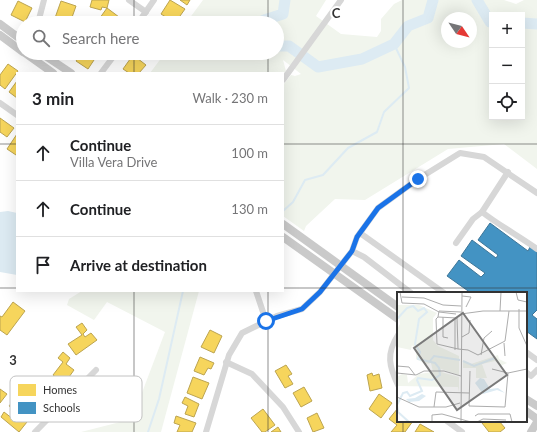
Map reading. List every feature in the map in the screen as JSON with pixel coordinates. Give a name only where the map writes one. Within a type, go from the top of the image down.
[{"type":"main road","points":[[0,24],[16,36]]},
{"type":"main road","points":[[0,35],[16,46]]},
{"type":"main road","points":[[35,60],[52,72]]},
{"type":"main road","points":[[52,60],[70,72]]},
{"type":"main road","points":[[284,225],[397,306]]},
{"type":"main road","points":[[284,238],[397,318]]},
{"type":"main road","points":[[527,398],[537,396]]},
{"type":"main road","points":[[527,399],[537,406]]},
{"type":"main road","points":[[527,412],[537,419]]},
{"type":"main road","points":[[531,432],[537,422]]},
{"type":"street","points":[[40,16],[44,0]]},
{"type":"street","points":[[129,0],[146,12]]},
{"type":"street","points":[[143,16],[154,0]]},
{"type":"street","points":[[284,79],[341,0]]},
{"type":"street","points":[[102,72],[111,60]]},
{"type":"street","points":[[0,103],[16,114]]},
{"type":"street","points":[[206,432],[226,362],[233,346],[242,333],[266,321],[302,309],[320,292],[352,251],[360,233],[378,208],[418,179],[460,153],[484,157],[537,193]]},
{"type":"street","points":[[456,243],[473,219],[482,212],[508,172]]},
{"type":"street","points":[[482,212],[505,229],[515,233],[537,249]]},
{"type":"street","points":[[360,233],[443,292]]},
{"type":"street","points":[[352,251],[364,257],[410,292]]},
{"type":"street","points":[[256,292],[266,321]]},
{"type":"street","points":[[397,337],[391,346],[390,368],[397,383]]},
{"type":"street","points":[[527,353],[537,360]]},
{"type":"street","points":[[226,362],[252,374],[282,407],[299,432]]},
{"type":"street","points":[[90,376],[96,370]]},
{"type":"street","points":[[527,373],[531,376],[537,370]]},
{"type":"street","points":[[35,432],[45,422]]},
{"type":"street","points":[[448,422],[462,432]]},
{"type":"shaded area","points":[[203,0],[326,0],[316,16],[341,34],[377,37],[381,31],[381,19],[394,4],[402,0],[504,0],[516,4],[524,0],[537,0],[537,169],[504,144],[448,149],[365,200],[335,199],[306,226],[304,231],[284,217],[284,84],[291,75],[295,76],[301,74],[283,60],[284,16],[191,16]]},
{"type":"shaded area","points":[[160,60],[283,60],[286,71],[151,72]]},
{"type":"shaded area","points":[[8,211],[16,213],[16,275],[0,272],[0,212]]},
{"type":"shaded area","points":[[80,292],[199,292],[161,432],[81,432],[120,422],[142,422],[142,393],[165,332],[107,302],[94,320],[67,305],[69,299]]},
{"type":"building: Homes","points":[[92,0],[109,0],[107,8],[102,7],[101,10],[90,7]]},
{"type":"building: Homes","points":[[170,0],[185,9],[180,16],[164,16],[161,14]]},
{"type":"building: Homes","points":[[180,0],[190,0],[187,5]]},
{"type":"building: Homes","points":[[18,1],[32,8],[28,16],[16,16],[16,18],[11,15]]},
{"type":"building: Homes","points":[[61,1],[76,6],[72,16],[56,16]]},
{"type":"building: Homes","points":[[107,8],[118,16],[101,16]]},
{"type":"building: Homes","points":[[77,60],[94,60],[88,69],[76,61]]},
{"type":"building: Homes","points":[[129,60],[140,60],[146,65],[140,72],[128,72],[123,69]]},
{"type":"building: Homes","points":[[8,64],[18,71],[5,89],[0,85],[0,75]]},
{"type":"building: Homes","points":[[16,82],[16,97],[9,92]]},
{"type":"building: Homes","points":[[0,118],[14,128],[7,137],[0,132]]},
{"type":"building: Homes","points":[[16,136],[16,155],[7,149]]},
{"type":"building: Homes","points":[[13,302],[25,311],[7,335],[0,330],[0,316],[2,317]]},
{"type":"building: Homes","points":[[82,323],[87,330],[83,334],[85,337],[91,333],[97,340],[76,355],[68,344],[82,335],[76,327]]},
{"type":"building: Homes","points":[[210,330],[222,336],[214,353],[201,347]]},
{"type":"building: Homes","points":[[63,352],[70,358],[66,364],[74,370],[70,376],[53,375],[63,362],[58,358]]},
{"type":"building: Homes","points":[[200,357],[214,363],[211,369],[208,368],[204,375],[194,371]]},
{"type":"building: Homes","points":[[286,365],[292,374],[288,376],[293,384],[285,388],[275,371]]},
{"type":"building: Homes","points":[[372,373],[373,376],[379,374],[382,388],[370,391],[367,375]]},
{"type":"building: Homes","points":[[193,377],[209,383],[202,399],[187,393]]},
{"type":"building: Homes","points":[[304,387],[312,401],[301,407],[293,393]]},
{"type":"building: Homes","points":[[0,389],[7,394],[0,403]]},
{"type":"building: Homes","points":[[379,394],[392,403],[381,418],[369,409]]},
{"type":"building: Homes","points":[[185,397],[199,404],[194,417],[185,414],[188,406],[182,403]]},
{"type":"building: Homes","points":[[263,409],[275,425],[265,432],[262,432],[251,418]]},
{"type":"building: Homes","points":[[397,409],[397,422],[412,422],[405,432],[391,432],[397,425],[389,419]]},
{"type":"building: Homes","points":[[4,412],[10,417],[10,422],[27,422],[19,432],[1,417]]},
{"type":"building: Homes","points":[[317,413],[324,428],[313,432],[307,418]]},
{"type":"building: Homes","points":[[176,416],[196,423],[192,432],[177,432],[180,425],[174,423]]},
{"type":"building: Homes","points":[[500,422],[505,428],[500,432],[489,432],[482,423]]},
{"type":"building: Homes","points":[[420,424],[434,432],[415,432]]},
{"type":"building: Homes","points":[[278,427],[281,432],[271,432]]},
{"type":"building: Schools","points":[[490,223],[528,251],[530,247],[537,252],[537,310],[532,315],[537,319],[537,339],[527,332],[527,292],[470,292],[447,276],[459,260],[481,277],[485,273],[461,256],[472,240],[496,258],[498,255],[478,240]]},
{"type":"waterway","points":[[277,16],[283,14],[285,0]]},
{"type":"waterway","points":[[284,46],[289,46],[318,67],[362,59],[394,44],[408,26],[428,18],[433,0]]},
{"type":"waterway","points":[[477,0],[489,20]]},
{"type":"waterway","points":[[525,23],[537,24]]},
{"type":"waterway","points":[[284,210],[293,202],[305,180],[323,175],[348,148],[377,132],[384,112],[409,88],[405,67],[394,44]]},
{"type":"waterway","points":[[148,432],[159,399],[183,292]]},
{"type":"route","points":[[266,321],[276,316],[302,309],[320,292],[352,251],[357,237],[378,208],[418,179]]}]
